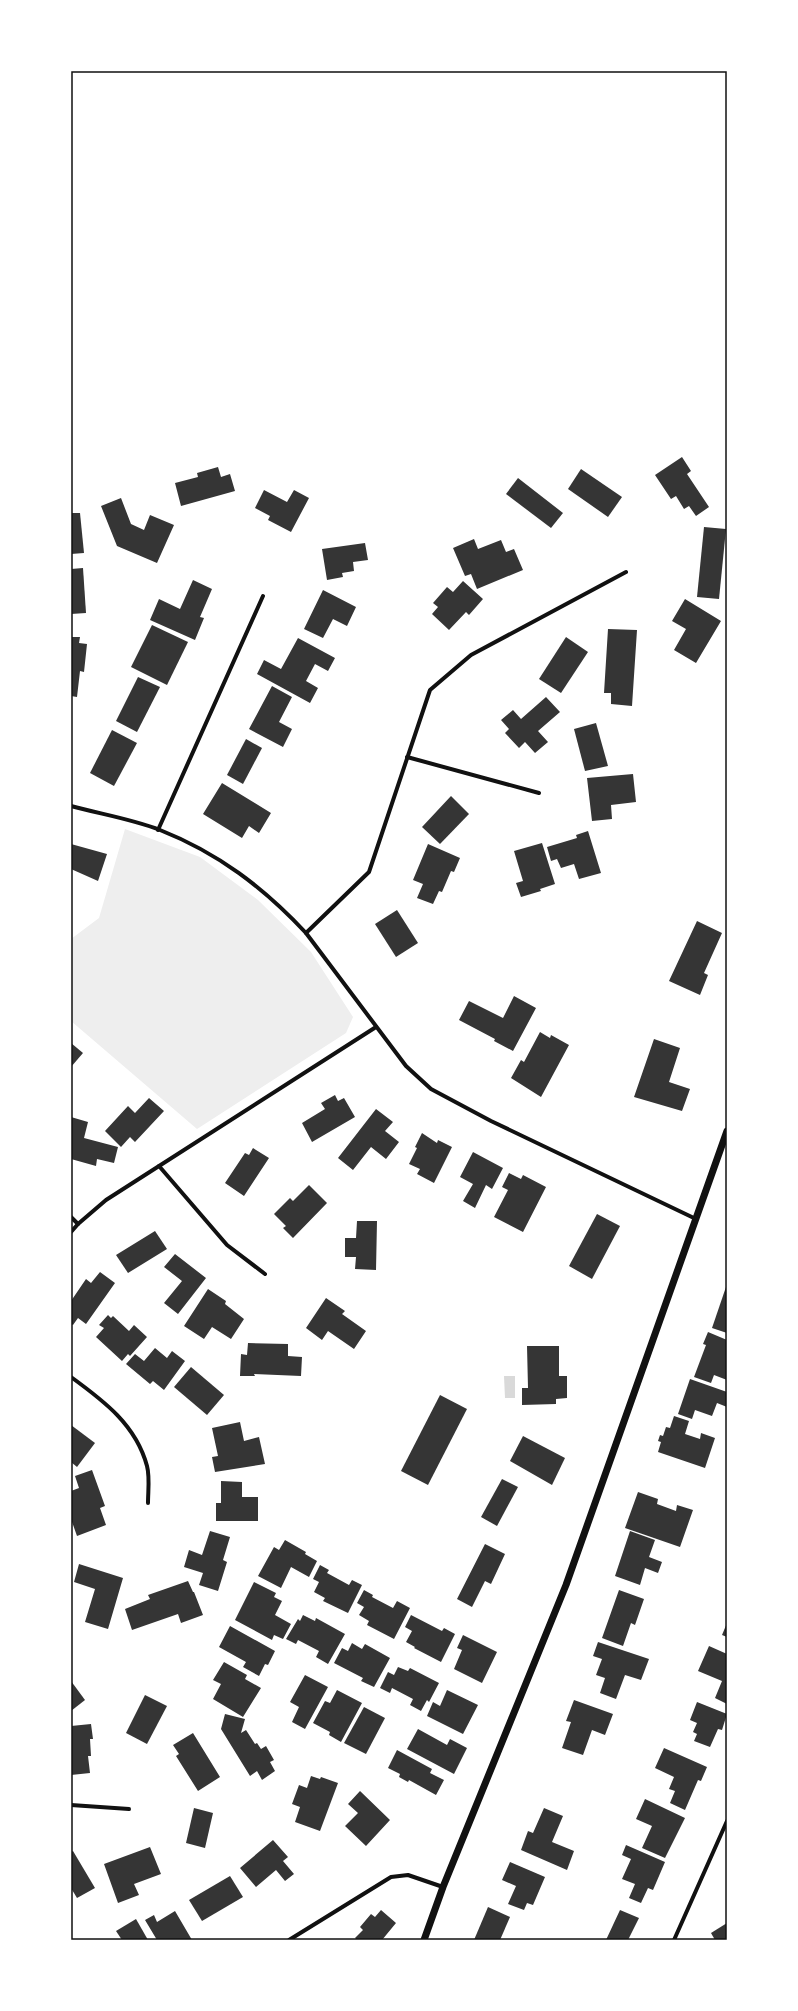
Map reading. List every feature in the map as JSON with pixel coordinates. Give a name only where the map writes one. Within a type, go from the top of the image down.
[{"type":"street","points":[[306,933],[369,872],[430,690],[471,655],[626,572]]},
{"type":"street","points":[[158,830],[263,596]]},
{"type":"street","points":[[407,757],[539,792]]},
{"type":"street","points":[[71,806],[158,830],[202,849],[243,874],[306,933],[406,1066],[431,1089],[491,1120],[696,1219]]},
{"type":"street","points":[[71,1232],[106,1200],[376,1027]]},
{"type":"street","points":[[424,1940],[443,1886],[566,1585],[727,1131]]},
{"type":"street","points":[[159,1166],[227,1245],[265,1274]]},
{"type":"street","points":[[71,1217],[78,1224]]},
{"type":"street","points":[[71,1377],[100,1398],[122,1419],[138,1443],[148,1467],[148,1503]]},
{"type":"street","points":[[71,1805],[129,1809]]},
{"type":"street","points":[[674,1940],[727,1821]]},
{"type":"street","points":[[289,1940],[391,1877],[408,1875],[443,1886]]},
{"type":"shaded area","points":[[125,829],[200,857],[258,900],[311,952],[353,1017],[346,1033],[197,1129],[71,1021],[71,939],[99,918]]},
{"type":"shaded area","points":[[504,1376],[515,1376],[515,1398],[505,1398]]},
{"type":"building","points":[[682,457],[691,471],[687,474],[709,507],[696,516],[689,506],[684,509],[676,496],[671,499],[655,475]]},
{"type":"building","points":[[218,467],[221,477],[230,474],[235,491],[181,506],[175,483],[198,477],[197,473]]},
{"type":"building","points":[[581,469],[622,497],[608,517],[568,489]]},
{"type":"building","points":[[518,478],[563,513],[551,528],[506,494]]},
{"type":"building","points":[[264,490],[287,502],[294,490],[309,498],[291,532],[268,520],[270,516],[255,508]]},
{"type":"building","points":[[121,498],[131,524],[144,530],[150,515],[174,525],[157,563],[117,546],[101,506]]},
{"type":"building","points":[[71,513],[80,513],[84,553],[71,554]]},
{"type":"building","points":[[704,527],[726,529],[719,599],[697,597]]},
{"type":"building","points":[[474,539],[478,549],[501,540],[506,552],[514,549],[523,570],[477,589],[471,574],[465,576],[453,548]]},
{"type":"building","points":[[365,543],[368,560],[353,562],[354,571],[342,573],[343,577],[327,580],[322,549]]},
{"type":"building","points":[[83,568],[86,613],[71,614],[71,569]]},
{"type":"building","points":[[193,580],[212,589],[200,617],[204,618],[195,640],[150,620],[159,599],[180,609]]},
{"type":"building","points":[[463,581],[483,599],[469,615],[466,612],[449,630],[432,614],[438,607],[433,603],[447,587],[453,592]]},
{"type":"building","points":[[323,590],[356,607],[347,626],[333,619],[323,638],[304,629]]},
{"type":"building","points":[[685,599],[721,621],[696,663],[674,650],[686,629],[672,621]]},
{"type":"building","points":[[152,625],[188,642],[167,685],[131,667]]},
{"type":"building","points":[[608,629],[637,630],[632,706],[611,704],[611,693],[604,693]]},
{"type":"building","points":[[71,637],[80,637],[79,643],[87,644],[84,672],[80,671],[77,697],[71,696]]},
{"type":"building","points":[[566,637],[588,652],[561,693],[539,679]]},
{"type":"building","points":[[298,638],[335,658],[328,671],[315,664],[306,681],[318,688],[310,703],[257,674],[264,660],[281,669]]},
{"type":"building","points":[[138,677],[160,687],[137,732],[116,721]]},
{"type":"building","points":[[272,686],[292,697],[279,722],[292,729],[283,747],[249,729]]},
{"type":"building","points":[[546,697],[560,712],[538,731],[548,742],[535,753],[525,742],[519,748],[505,733],[509,729],[501,720],[513,710],[521,719]]},
{"type":"building","points":[[596,723],[608,766],[585,771],[574,729]]},
{"type":"building","points":[[112,730],[137,743],[114,786],[90,773]]},
{"type":"building","points":[[246,739],[262,748],[243,784],[227,775]]},
{"type":"building","points":[[633,774],[636,802],[611,805],[612,819],[592,821],[587,778]]},
{"type":"building","points":[[222,783],[271,813],[259,833],[249,826],[242,838],[203,814]]},
{"type":"building","points":[[451,796],[469,814],[440,844],[422,827]]},
{"type":"building","points":[[588,831],[601,873],[579,879],[574,864],[561,868],[557,859],[551,861],[547,847],[577,838],[576,835]]},
{"type":"building","points":[[542,843],[555,884],[540,889],[541,891],[521,897],[516,883],[523,881],[514,851]]},
{"type":"building","points":[[71,844],[107,854],[98,881],[71,869]]},
{"type":"building","points":[[428,844],[460,858],[454,872],[451,871],[442,892],[439,891],[433,904],[417,898],[423,884],[413,880]]},
{"type":"building","points":[[397,910],[418,943],[396,957],[375,924]]},
{"type":"building","points":[[697,921],[722,933],[704,973],[708,975],[700,995],[669,981]]},
{"type":"building","points":[[514,996],[536,1008],[513,1051],[494,1041],[495,1039],[459,1020],[469,1001],[503,1018]]},
{"type":"building","points":[[540,1032],[550,1038],[551,1035],[569,1045],[541,1097],[511,1078],[521,1060],[524,1062]]},
{"type":"building","points":[[654,1039],[680,1048],[669,1082],[690,1089],[682,1111],[634,1097]]},
{"type":"building","points":[[71,1043],[83,1053],[71,1067]]},
{"type":"building","points":[[335,1095],[338,1101],[344,1098],[355,1117],[312,1142],[302,1123],[325,1109],[321,1103]]},
{"type":"building","points":[[149,1098],[164,1111],[135,1142],[130,1137],[121,1147],[105,1131],[128,1106],[135,1113]]},
{"type":"building","points":[[376,1109],[393,1122],[385,1131],[399,1142],[386,1159],[371,1147],[353,1170],[338,1158]]},
{"type":"building","points":[[71,1117],[88,1122],[84,1138],[118,1147],[114,1163],[97,1159],[96,1166],[71,1159]]},
{"type":"building","points":[[422,1133],[437,1143],[438,1140],[452,1147],[434,1183],[417,1174],[420,1169],[409,1164]]},
{"type":"building","points":[[253,1148],[269,1158],[244,1196],[225,1183],[245,1153],[249,1155]]},
{"type":"building","points":[[473,1152],[503,1168],[492,1189],[486,1185],[475,1208],[463,1201],[473,1184],[460,1177]]},
{"type":"building","points":[[509,1173],[521,1179],[523,1175],[546,1187],[523,1232],[494,1217],[508,1190],[502,1187]]},
{"type":"building","points":[[309,1185],[327,1203],[293,1238],[283,1228],[286,1226],[274,1214],[290,1198],[293,1201]]},
{"type":"building","points":[[597,1214],[620,1226],[592,1279],[569,1266]]},
{"type":"building","points":[[357,1221],[377,1221],[376,1270],[355,1269],[356,1257],[345,1257],[345,1238],[356,1238]]},
{"type":"building","points":[[155,1231],[167,1249],[128,1273],[116,1255]]},
{"type":"building","points":[[175,1254],[206,1278],[178,1314],[164,1303],[182,1281],[164,1267]]},
{"type":"building","points":[[100,1272],[115,1283],[86,1324],[78,1318],[73,1325],[71,1324],[71,1301],[86,1279],[91,1283]]},
{"type":"building","points":[[727,1284],[727,1333],[712,1328]]},
{"type":"building","points":[[208,1289],[226,1301],[225,1304],[244,1319],[231,1339],[212,1327],[204,1339],[184,1326]]},
{"type":"building","points":[[326,1298],[345,1311],[342,1314],[366,1331],[354,1349],[328,1331],[322,1340],[306,1328]]},
{"type":"building","points":[[108,1315],[111,1318],[113,1316],[129,1331],[134,1325],[147,1337],[130,1356],[128,1354],[122,1361],[96,1337],[104,1328],[99,1325]]},
{"type":"building","points":[[708,1332],[727,1340],[727,1380],[714,1375],[711,1383],[694,1377],[706,1345],[703,1344]]},
{"type":"building","points":[[248,1343],[288,1344],[288,1356],[302,1357],[301,1376],[254,1374],[255,1376],[240,1376],[241,1354],[247,1355]]},
{"type":"building","points":[[527,1346],[559,1346],[559,1376],[567,1376],[567,1398],[556,1399],[556,1404],[522,1405],[522,1388],[528,1388]]},
{"type":"building","points":[[155,1348],[167,1358],[172,1351],[185,1361],[164,1390],[153,1381],[150,1384],[126,1364],[135,1354],[144,1361]]},
{"type":"building","points":[[191,1367],[224,1395],[207,1415],[174,1387]]},
{"type":"building","points":[[690,1379],[727,1392],[727,1407],[717,1403],[712,1416],[695,1410],[692,1419],[678,1414]]},
{"type":"building","points":[[440,1395],[467,1409],[428,1485],[401,1471]]},
{"type":"building","points":[[674,1416],[689,1421],[685,1434],[700,1439],[701,1433],[715,1438],[705,1468],[658,1452],[661,1442],[658,1441],[660,1435],[663,1436],[666,1427],[670,1428]]},
{"type":"building","points":[[240,1422],[244,1441],[259,1437],[265,1464],[215,1472],[212,1457],[218,1456],[212,1428]]},
{"type":"building","points":[[71,1425],[95,1443],[77,1467],[71,1462]]},
{"type":"building","points":[[523,1436],[565,1458],[552,1485],[510,1461]]},
{"type":"building","points":[[92,1470],[105,1506],[100,1508],[106,1525],[77,1536],[71,1519],[71,1491],[79,1488],[75,1476]]},
{"type":"building","points":[[502,1479],[518,1487],[497,1526],[481,1517]]},
{"type":"building","points":[[221,1481],[242,1482],[242,1497],[258,1497],[258,1521],[216,1521],[216,1503],[221,1503]]},
{"type":"building","points":[[638,1492],[658,1499],[657,1504],[676,1511],[677,1505],[693,1510],[680,1547],[625,1528]]},
{"type":"building","points":[[210,1531],[230,1537],[223,1560],[227,1562],[218,1591],[199,1585],[203,1573],[184,1567],[189,1550],[202,1555]]},
{"type":"building","points":[[630,1531],[655,1540],[649,1557],[662,1562],[658,1573],[645,1568],[640,1585],[615,1576]]},
{"type":"building","points":[[285,1540],[306,1552],[305,1554],[317,1561],[309,1577],[291,1567],[281,1588],[258,1576],[274,1547],[279,1550]]},
{"type":"building","points":[[485,1544],[505,1554],[491,1584],[485,1581],[472,1607],[457,1599]]},
{"type":"building","points":[[79,1564],[123,1578],[108,1629],[85,1622],[95,1589],[74,1582]]},
{"type":"building","points":[[320,1565],[329,1570],[327,1573],[349,1585],[352,1580],[362,1585],[348,1613],[323,1601],[325,1598],[314,1592],[319,1582],[313,1579]]},
{"type":"building","points":[[188,1581],[203,1615],[181,1623],[178,1614],[132,1630],[125,1609],[150,1599],[148,1595]]},
{"type":"building","points":[[254,1582],[276,1593],[274,1597],[282,1601],[275,1615],[291,1624],[283,1639],[274,1635],[272,1640],[235,1620]]},
{"type":"building","points":[[364,1590],[373,1595],[372,1597],[393,1608],[397,1601],[410,1608],[394,1639],[367,1625],[369,1621],[359,1615],[364,1607],[357,1603]]},
{"type":"building","points":[[619,1590],[644,1599],[635,1625],[631,1623],[623,1646],[602,1638]]},
{"type":"building","points":[[303,1615],[315,1621],[316,1618],[345,1634],[328,1664],[316,1657],[319,1651],[298,1640],[296,1644],[286,1639],[298,1619],[300,1621]]},
{"type":"building","points":[[411,1615],[442,1631],[444,1628],[455,1634],[441,1662],[414,1648],[415,1647],[406,1642],[412,1631],[405,1627]]},
{"type":"building","points":[[727,1623],[727,1637],[722,1635]]},
{"type":"building","points":[[230,1626],[275,1651],[268,1665],[265,1664],[259,1676],[243,1667],[246,1662],[219,1647]]},
{"type":"building","points":[[463,1635],[497,1652],[482,1683],[454,1669],[462,1650],[457,1648]]},
{"type":"building","points":[[598,1642],[649,1659],[641,1680],[625,1675],[616,1699],[600,1693],[605,1678],[596,1675],[602,1659],[593,1656]]},
{"type":"building","points":[[352,1643],[362,1649],[365,1644],[390,1658],[374,1687],[361,1681],[363,1678],[334,1663],[342,1648],[348,1651]]},
{"type":"building","points":[[709,1646],[727,1654],[727,1704],[715,1698],[722,1681],[698,1671]]},
{"type":"building","points":[[224,1662],[247,1675],[245,1679],[261,1688],[243,1717],[213,1699],[221,1684],[213,1680]]},
{"type":"building","points":[[398,1667],[408,1671],[410,1668],[439,1683],[429,1702],[427,1700],[421,1711],[410,1705],[413,1699],[392,1688],[390,1693],[380,1688],[388,1672],[394,1675]]},
{"type":"building","points":[[305,1675],[328,1687],[305,1729],[292,1722],[299,1707],[290,1702]]},
{"type":"building","points":[[71,1681],[85,1700],[71,1711]]},
{"type":"building","points":[[337,1690],[362,1703],[341,1742],[329,1735],[330,1732],[313,1723],[325,1701],[330,1703]]},
{"type":"building","points":[[447,1690],[478,1705],[463,1734],[427,1716],[433,1702],[440,1706]]},
{"type":"building","points":[[145,1695],[167,1706],[147,1744],[126,1733]]},
{"type":"building","points":[[574,1700],[613,1714],[605,1735],[592,1730],[583,1755],[562,1748],[571,1722],[566,1721]]},
{"type":"building","points":[[697,1702],[727,1714],[722,1730],[718,1729],[710,1747],[694,1741],[697,1734],[693,1732],[697,1723],[690,1720]]},
{"type":"building","points":[[364,1707],[385,1718],[366,1754],[344,1743]]},
{"type":"building","points":[[225,1714],[245,1719],[241,1733],[246,1730],[255,1744],[257,1743],[261,1749],[266,1746],[274,1760],[270,1762],[275,1771],[262,1780],[257,1771],[250,1776],[221,1729]]},
{"type":"building","points":[[91,1724],[93,1739],[90,1739],[91,1756],[88,1756],[90,1773],[71,1775],[71,1726]]},
{"type":"building","points":[[418,1729],[447,1745],[450,1739],[467,1748],[454,1774],[407,1749]]},
{"type":"building","points":[[193,1733],[220,1777],[198,1791],[176,1756],[179,1754],[173,1745]]},
{"type":"building","points":[[664,1748],[707,1767],[701,1781],[698,1780],[685,1810],[670,1803],[675,1791],[669,1789],[674,1777],[655,1768]]},
{"type":"building","points":[[397,1750],[432,1769],[430,1773],[444,1780],[436,1795],[409,1780],[408,1782],[399,1777],[400,1774],[388,1768]]},
{"type":"building","points":[[311,1776],[320,1779],[321,1777],[338,1783],[320,1831],[295,1822],[300,1807],[292,1804],[299,1785],[307,1788]]},
{"type":"building","points":[[360,1791],[390,1820],[366,1846],[345,1826],[358,1813],[348,1804]]},
{"type":"building","points":[[645,1799],[685,1818],[665,1858],[642,1848],[652,1826],[636,1819]]},
{"type":"building","points":[[194,1808],[213,1813],[205,1848],[186,1843]]},
{"type":"building","points":[[544,1808],[563,1816],[552,1842],[574,1851],[567,1870],[521,1850],[528,1831],[533,1833]]},
{"type":"building","points":[[273,1840],[288,1857],[283,1861],[294,1874],[285,1881],[276,1870],[256,1887],[240,1868]]},
{"type":"building","points":[[626,1845],[665,1862],[653,1890],[648,1888],[641,1903],[629,1898],[635,1884],[622,1879],[631,1859],[622,1855]]},
{"type":"building","points":[[150,1847],[161,1874],[134,1884],[139,1895],[118,1903],[104,1864]]},
{"type":"building","points":[[73,1851],[95,1888],[77,1898],[71,1888],[71,1852]]},
{"type":"building","points":[[510,1862],[545,1877],[533,1905],[527,1903],[524,1910],[508,1904],[516,1886],[502,1880]]},
{"type":"building","points":[[230,1876],[243,1897],[202,1921],[189,1900]]},
{"type":"building","points":[[488,1907],[510,1917],[500,1940],[474,1940]]},
{"type":"building","points":[[381,1910],[396,1923],[382,1940],[357,1940],[355,1938],[363,1930],[360,1927],[371,1914],[375,1917]]},
{"type":"building","points":[[620,1910],[639,1918],[628,1940],[606,1940]]},
{"type":"building","points":[[175,1911],[192,1940],[157,1940],[145,1920],[154,1915],[157,1922]]},
{"type":"building","points":[[136,1919],[148,1940],[122,1940],[116,1931]]},
{"type":"building","points":[[727,1923],[727,1940],[715,1940],[711,1933]]}]
